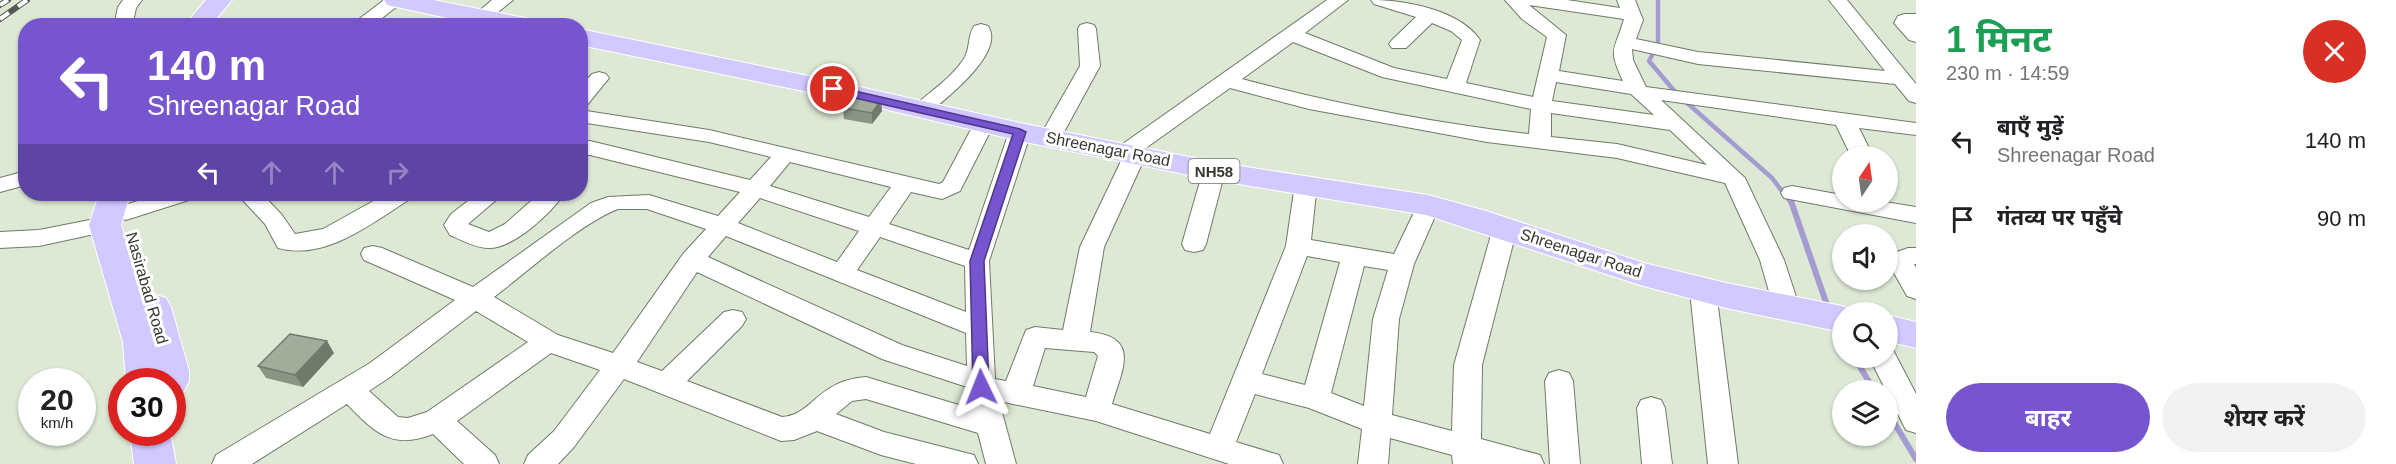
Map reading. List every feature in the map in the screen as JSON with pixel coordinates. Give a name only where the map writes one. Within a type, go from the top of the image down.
[{"type":"highway","points":[[201,16],[220,0]]},
{"type":"highway","points":[[402,1],[504,18]]},
{"type":"highway","name":"Shreenagar Road","points":[[588,39],[1020,132],[1214,171],[1428,205],[1505,228],[1609,264],[1703,291],[1832,317]]},
{"type":"highway","name":"Nasirabad Road","points":[[114,208],[141,342],[144,368]]},
{"type":"highway","name":"Nasirabad Road","points":[[114,208],[131,242],[160,327],[168,368]]},
{"type":"highway","points":[[1898,331],[1916,335]]},
{"type":"highway","points":[[152,446],[155,464]]},
{"type":"highway","points":[[172,446],[172,464]]},
{"type":"street","points":[[125,18],[127,7],[133,0]]},
{"type":"street","points":[[1075,339],[1092,247],[1130,154],[1339,0]]},
{"type":"street","points":[[1380,0],[1422,9],[1470,34],[1471,40],[1454,87]]},
{"type":"street","points":[[1514,0],[1528,15],[1557,35],[1541,105],[1540,141]]},
{"type":"street","points":[[1529,0],[1629,8],[1634,20],[1624,42],[1623,60],[1643,91],[1734,178],[1772,260],[1787,309]]},
{"type":"street","points":[[1838,0],[1916,97]]},
{"type":"street","points":[[373,18],[402,1]]},
{"type":"street","points":[[1399,44],[1422,9]]},
{"type":"street","points":[[1916,21],[1905,20],[1903,23],[1916,36]]},
{"type":"street","points":[[1050,138],[1090,66],[1087,29]]},
{"type":"street","points":[[921,110],[972,62],[982,43],[981,30]]},
{"type":"street","points":[[1292,34],[1389,73],[1541,105],[1677,125]]},
{"type":"street","points":[[1624,42],[1698,58],[1902,79]]},
{"type":"street","points":[[1548,75],[1697,101],[1916,129]]},
{"type":"street","points":[[588,91],[599,78]]},
{"type":"street","points":[[1228,81],[1309,103],[1487,136],[1617,151],[1734,178]]},
{"type":"street","points":[[588,117],[709,136],[942,192],[948,190],[983,124]]},
{"type":"street","points":[[1844,119],[1857,146]]},
{"type":"street","points":[[1001,464],[981,383],[977,261],[1020,132]]},
{"type":"street","points":[[590,149],[757,189],[977,261]]},
{"type":"street","points":[[539,464],[564,439],[619,366],[692,260],[785,155]]},
{"type":"street","points":[[1194,244],[1214,171]]},
{"type":"street","points":[[842,273],[905,184]]},
{"type":"street","points":[[1219,449],[1298,246],[1306,184]]},
{"type":"street","points":[[1792,192],[1832,198]]},
{"type":"street","points":[[0,240],[66,234],[114,208],[149,201]]},
{"type":"street","points":[[256,201],[274,220],[287,242],[298,244],[319,240],[390,201]]},
{"type":"street","points":[[482,201],[459,219],[456,225],[458,229],[496,240],[507,235],[544,201]]},
{"type":"street","points":[[227,464],[380,370],[590,214],[616,202],[649,202],[723,225],[979,328]]},
{"type":"street","points":[[1373,464],[1386,319],[1402,264],[1428,205]]},
{"type":"street","points":[[1898,209],[1916,215]]},
{"type":"street","points":[[1467,455],[1468,365],[1505,228]]},
{"type":"street","points":[[1298,246],[1402,264]]},
{"type":"street","points":[[374,254],[475,298],[548,342],[619,366],[781,429],[793,430],[814,418],[845,390],[855,387],[866,388],[992,426]]},
{"type":"street","points":[[1315,399],[1354,256]]},
{"type":"street","points":[[1916,256],[1908,256],[1901,264],[1916,290]]},
{"type":"street","points":[[692,260],[892,352],[936,368],[1016,394],[1096,410],[1268,464]]},
{"type":"street","points":[[1703,291],[1723,464]]},
{"type":"street","points":[[666,385],[733,319]]},
{"type":"street","points":[[1016,394],[1035,337],[1100,343],[1111,351],[1112,359],[1096,410]]},
{"type":"street","points":[[349,389],[392,429],[405,431],[422,428],[437,420],[548,342]]},
{"type":"street","points":[[1889,368],[1916,422]]},
{"type":"street","points":[[1246,381],[1315,399],[1467,455],[1529,464]]},
{"type":"street","points":[[1560,381],[1565,464]]},
{"type":"street","points":[[1651,408],[1657,464]]},
{"type":"street","points":[[814,418],[881,443],[963,464]]},
{"type":"street","points":[[437,420],[484,464]]},
{"type":"building","points":[[853,93],[881,100],[872,113],[843,108]]},
{"type":"building","points":[[290,334],[327,341],[295,375],[258,366]]},
{"type":"waterway","points":[[1658,0],[1658,44],[1649,61],[1677,94],[1772,178],[1791,203]]},
{"type":"waterway","points":[[1791,201],[1828,308]]},
{"type":"waterway","points":[[1861,368],[1868,380]]},
{"type":"waterway","points":[[1898,429],[1916,459]]},
{"type":"railway","points":[[0,5],[8,0]]},
{"type":"railway","points":[[0,19],[27,0]]},
{"type":"route","points":[[833,89],[1020,132],[977,261],[981,387]]}]
